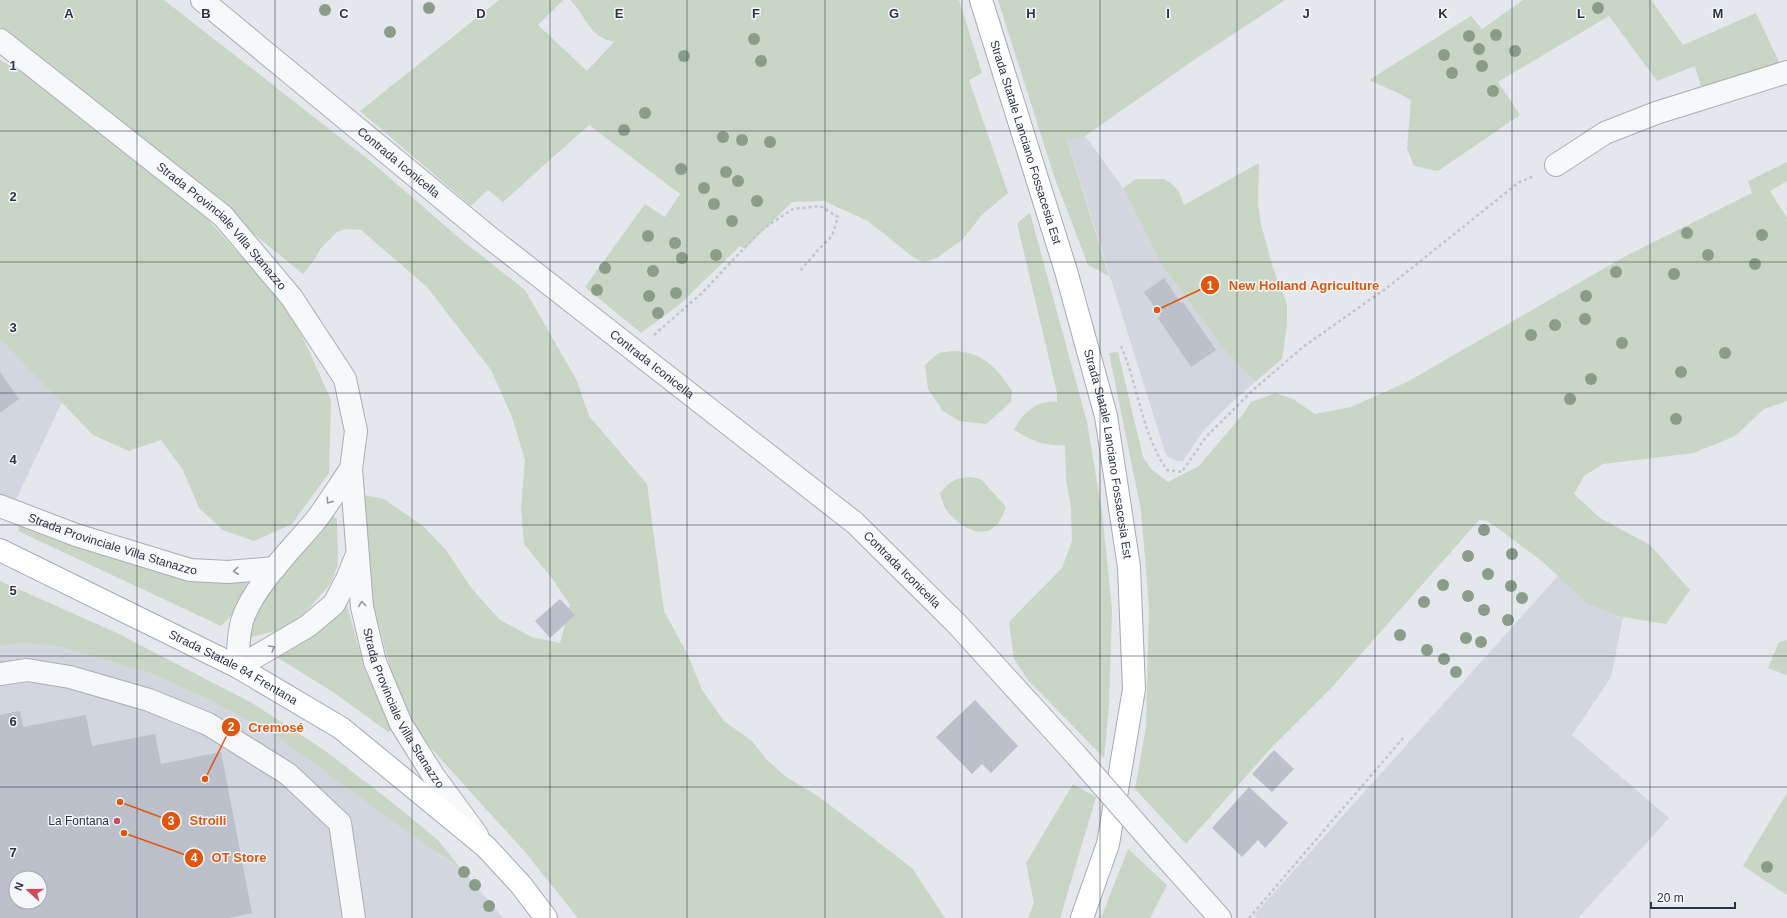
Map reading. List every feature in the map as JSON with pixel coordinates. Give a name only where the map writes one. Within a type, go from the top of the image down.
[{"type":"main road","name":"Strada Statale Lanciano Fossacesia Est","points":[[981,0],[1066,271],[1106,416],[1129,567],[1134,689],[1108,844],[1082,918]]},
{"type":"main road","name":"Strada Statale 84 Frentana","points":[[0,550],[238,667],[341,728],[486,847],[521,885],[546,918]]},
{"type":"street","name":"Contrada Iconicella","points":[[202,0],[489,237],[855,523],[957,624],[1077,756],[1220,918]]},
{"type":"street","name":"Strada Provinciale Villa Stanazzo","points":[[0,40],[223,216],[292,298],[345,379],[356,432],[351,469],[362,607],[375,662],[401,724],[433,775],[486,847]]},
{"type":"street","points":[[1556,165],[1605,133],[1656,113],[1787,72]]},
{"type":"street","name":"Strada Provinciale Villa Stanazzo","points":[[351,469],[316,519],[256,593],[242,620],[237,644],[238,667],[308,626],[334,604],[348,579],[358,553]]},
{"type":"street","name":"Strada Provinciale Villa Stanazzo","points":[[0,506],[76,534],[190,570],[228,572],[275,568]]},
{"type":"street","points":[[0,674],[27,670],[70,677],[149,700],[208,724],[288,774],[340,823],[354,918]]},
{"type":"path","points":[[1121,346],[1129,363],[1157,456],[1167,470],[1182,472],[1206,437],[1252,391],[1303,347],[1388,287],[1518,183],[1556,165]]},
{"type":"path","points":[[636,351],[703,292],[761,230],[794,209],[820,206],[838,217],[832,236],[800,271]]},
{"type":"path","points":[[1249,918],[1404,737]]},
{"type":"shaded area","points":[[1085,136],[1123,188],[1160,262],[1222,347],[1255,382],[1204,430],[1183,461],[1177,461],[1168,457],[1165,452],[1067,139]]},
{"type":"shaded area","points":[[0,339],[62,402],[15,502],[0,498]]},
{"type":"shaded area","points":[[1558,576],[1623,617],[1611,677],[1572,735],[1669,818],[1578,918],[1257,918],[1254,915]]},
{"type":"shaded area","points":[[22,643],[57,646],[153,674],[210,700],[279,738],[464,872],[503,918],[0,918],[0,646]]},
{"type":"green space","points":[[0,0],[164,0],[369,160],[458,237],[525,290],[577,381],[589,416],[647,484],[664,611],[688,655],[702,690],[724,721],[752,741],[766,759],[786,777],[818,796],[912,868],[945,918],[578,918],[525,852],[420,736],[394,682],[366,579],[364,495],[384,499],[423,526],[446,550],[472,589],[500,620],[532,637],[560,643],[570,605],[551,577],[524,544],[521,508],[525,460],[512,417],[491,370],[427,287],[361,230],[346,229],[337,232],[321,248],[303,274],[0,27]]},
{"type":"green space","points":[[499,0],[563,0],[538,25],[587,71],[614,42],[598,35],[588,25],[576,6],[570,0],[959,0],[982,73],[969,80],[1008,193],[982,215],[962,240],[937,258],[923,262],[913,257],[868,221],[824,201],[792,202],[745,249],[740,246],[679,305],[641,333],[585,287],[645,204],[665,217],[680,194],[589,125],[503,202],[488,190],[471,206],[360,111]]},
{"type":"green space","points":[[998,0],[1285,0],[1191,62],[1085,136],[1067,140],[1109,276],[1088,265],[1055,179]]},
{"type":"green space","points":[[1523,0],[1651,0],[1683,45],[1756,13],[1780,64],[1703,94],[1695,66],[1657,81],[1609,16],[1498,82],[1520,115],[1438,171],[1414,166],[1407,149],[1411,100],[1369,80],[1471,16],[1482,29]]},
{"type":"green space","points":[[0,60],[35,79],[195,205],[292,313],[331,400],[329,473],[292,524],[254,541],[223,530],[199,508],[183,470],[161,440],[129,451],[93,435],[0,339]]},
{"type":"green space","points":[[1787,162],[1787,181],[1770,191],[1787,218],[1787,401],[1764,409],[1735,436],[1694,453],[1603,464],[1584,476],[1574,494],[1600,518],[1650,545],[1690,590],[1666,624],[1623,617],[1588,604],[1543,562],[1488,521],[1479,520],[1332,687],[1272,747],[1186,844],[1135,789],[1146,727],[1149,608],[1141,510],[1109,353],[1118,352],[1143,457],[1151,469],[1168,482],[1199,466],[1244,413],[1251,402],[1275,393],[1293,399],[1315,414],[1351,407],[1407,382],[1624,257],[1752,193],[1748,181]]},
{"type":"green space","points":[[1259,163],[1258,204],[1261,224],[1273,268],[1287,304],[1287,325],[1282,359],[1255,382],[1222,347],[1160,262],[1123,188],[1136,179],[1164,179],[1173,185],[1179,192],[1184,205]]},
{"type":"green space","points":[[1030,213],[1087,422],[1102,512],[1112,609],[1109,705],[1104,758],[1028,680],[1014,659],[1009,622],[1062,568],[1072,541],[1071,508],[1066,479],[1065,445],[1045,444],[1026,437],[1014,430],[1026,413],[1037,405],[1057,402],[1057,393],[1017,223]]},
{"type":"green space","points":[[952,351],[972,354],[988,362],[1001,375],[1012,391],[1011,402],[986,424],[959,421],[943,411],[928,389],[925,365],[938,353]]},
{"type":"green space","points":[[971,477],[981,479],[1006,507],[998,524],[987,531],[980,532],[973,530],[960,523],[945,508],[941,497],[940,493],[950,483],[957,479]]},
{"type":"green space","points":[[333,516],[337,519],[338,564],[331,583],[299,620],[276,631],[251,637],[251,622],[258,604]]},
{"type":"green space","points":[[20,524],[249,579],[232,615],[221,626],[18,531]]},
{"type":"green space","points":[[0,581],[117,633],[252,703],[324,750],[389,800],[438,840],[461,869],[279,738],[210,700],[153,674],[57,646],[22,643],[0,646]]},
{"type":"green space","points":[[347,606],[365,670],[393,729],[388,732],[333,692],[273,655],[299,643],[324,628]]},
{"type":"green space","points":[[1787,640],[1787,675],[1768,668],[1779,642]]},
{"type":"green space","points":[[1073,784],[1096,797],[1060,918],[1028,918],[1034,903],[1026,863]]},
{"type":"green space","points":[[1787,793],[1787,895],[1743,866]]},
{"type":"green space","points":[[1128,849],[1167,885],[1150,918],[1101,918]]},
{"type":"building","points":[[1164,278],[1181,303],[1183,302],[1216,350],[1191,367],[1158,318],[1161,316],[1144,292]]},
{"type":"building","points":[[0,372],[19,399],[0,413]]},
{"type":"building","points":[[560,599],[575,615],[550,638],[535,621]]},
{"type":"building","points":[[975,700],[1018,746],[991,773],[982,764],[972,774],[936,737]]},
{"type":"building","name":"La Fontana","points":[[20,711],[23,727],[86,715],[92,746],[155,734],[161,764],[221,752],[252,913],[229,918],[0,918],[0,715]]},
{"type":"building","points":[[1274,750],[1294,769],[1272,792],[1252,774]]},
{"type":"building","points":[[1249,787],[1288,823],[1265,848],[1258,840],[1242,857],[1212,828]]},
{"type":"place","name":"New Holland Agriculture","points":[[1157,310]]},
{"type":"place","name":"Cremosé","points":[[205,779]]},
{"type":"place","name":"Stroili","points":[[120,802]]},
{"type":"place","name":"La Fontana","points":[[117,821]]},
{"type":"place","name":"OT Store","points":[[124,833]]}]
